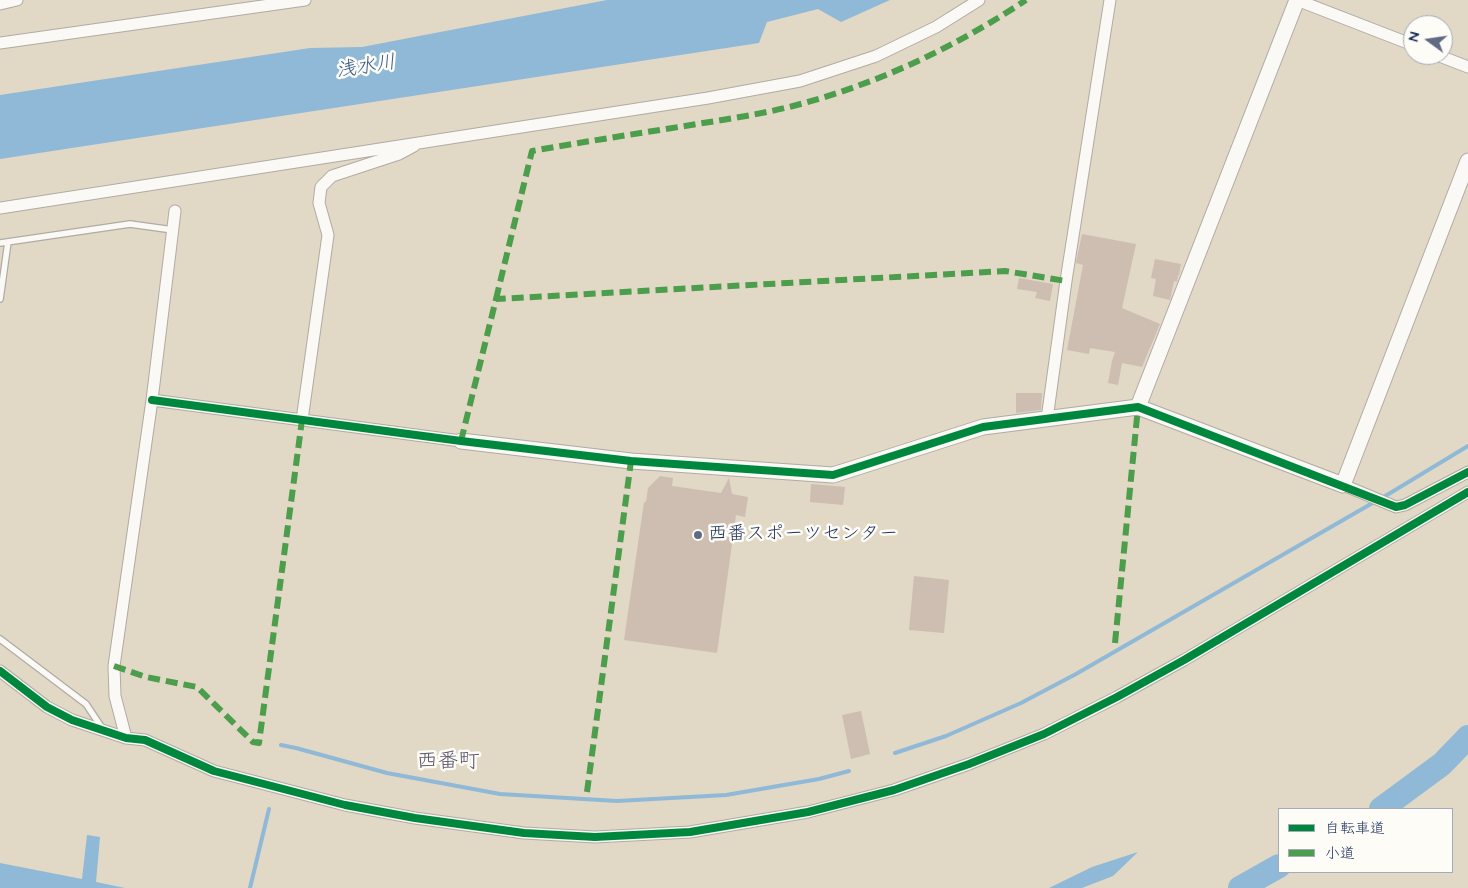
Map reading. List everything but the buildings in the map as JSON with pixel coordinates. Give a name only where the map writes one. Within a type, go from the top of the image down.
[{"type":"street","points":[[0,4],[17,0]]},
{"type":"street","points":[[0,43],[305,0]]},
{"type":"street","points":[[0,208],[708,98],[800,81],[876,56],[936,27],[979,0]]},
{"type":"street","points":[[1047,419],[1066,281],[1110,0]]},
{"type":"street","points":[[1138,407],[1297,0],[1403,41]]},
{"type":"street","points":[[1453,61],[1468,67]]},
{"type":"street","points":[[302,420],[328,235],[319,203],[321,187],[332,176],[399,154],[422,142]]},
{"type":"street","points":[[1343,485],[1468,161]]},
{"type":"street","points":[[126,738],[115,696],[114,666],[152,400],[175,211]]},
{"type":"street","points":[[152,400],[460,441],[631,461],[833,476],[983,427],[1138,407],[1396,507],[1405,505],[1468,472]]},
{"type":"street","points":[[0,671],[46,707],[72,720],[126,738],[145,740],[214,771],[345,805],[415,818],[524,833],[595,837],[690,832],[808,812],[894,790],[969,764],[1044,734],[1184,660],[1468,492]]},
{"type":"lane","points":[[0,243],[130,224],[173,230]]},
{"type":"lane","points":[[0,299],[8,242]]},
{"type":"lane","points":[[0,639],[86,704],[103,730]]},
{"type":"water","name":"浅水川","points":[[607,0],[890,0],[841,22],[818,9],[767,22],[759,43],[0,159],[0,95],[310,48],[362,47]]},
{"type":"water","points":[[87,835],[100,837],[96,882],[125,888],[0,888],[0,863],[82,879]]},
{"type":"water","points":[[1138,852],[1113,876],[1082,888],[1049,888],[1092,867]]},
{"type":"waterway","points":[[1382,498],[1468,446]]},
{"type":"waterway","points":[[895,753],[946,736],[1021,703],[1076,674],[1376,501]]},
{"type":"waterway","points":[[1382,808],[1442,764],[1468,737]]},
{"type":"waterway","points":[[281,745],[387,773],[500,794],[617,801],[726,795],[819,779],[849,771]]},
{"type":"waterway","points":[[250,888],[269,809]]},
{"type":"waterway","points":[[1240,888],[1278,867]]},
{"type":"marked path","points":[[496,299],[532,151],[753,115],[824,97],[884,76],[914,63],[972,33],[1026,0]]},
{"type":"marked path","points":[[461,441],[496,299],[1005,271],[1066,281]]},
{"type":"marked path","points":[[1115,643],[1138,407]]},
{"type":"marked path","points":[[114,666],[146,677],[197,687],[253,742],[259,743],[302,420]]},
{"type":"marked path","points":[[587,792],[631,461]]},
{"type":"cycle path","points":[[152,400],[461,441],[631,461],[833,475],[983,427],[1138,407],[1396,507],[1405,505],[1468,472]]},
{"type":"cycle path","points":[[0,671],[47,707],[72,720],[126,738],[145,740],[214,771],[345,805],[415,818],[524,833],[595,837],[690,832],[808,812],[894,790],[969,764],[1044,734],[1184,660],[1468,492]]},
{"type":"place","name":"西番スポーツセンター","points":[[698,535]]},
{"type":"district","name":"西番町","points":[[448,763]]}]
